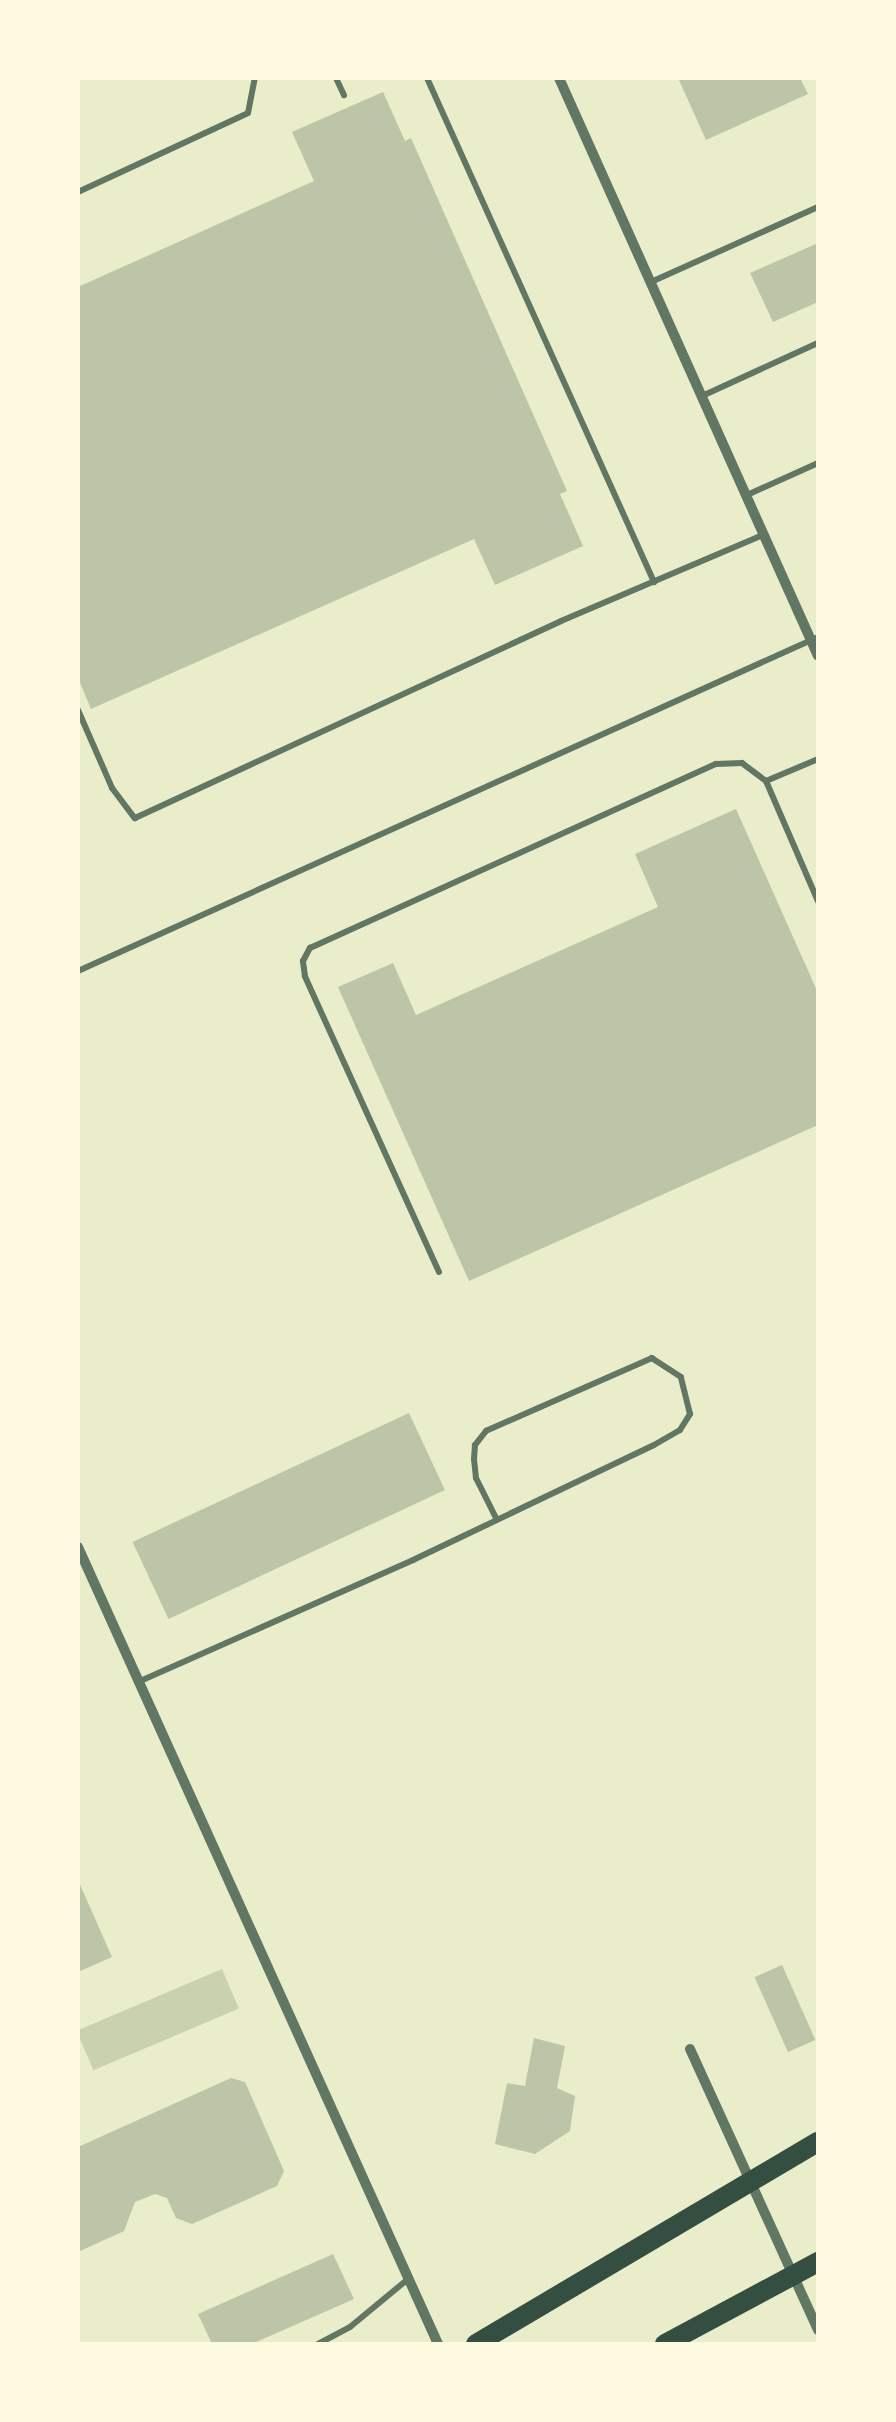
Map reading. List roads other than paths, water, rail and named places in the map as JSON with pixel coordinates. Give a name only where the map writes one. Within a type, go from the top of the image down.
[{"type":"main road","points":[[476,2344],[818,2142]]},
{"type":"main road","points":[[666,2344],[818,2262]]},
{"type":"street","points":[[559,78],[764,535],[815,638],[818,656]]},
{"type":"street","points":[[78,1548],[438,2344]]},
{"type":"street","points":[[690,2049],[818,2330]]},
{"type":"lane","points":[[78,192],[248,113],[255,78]]},
{"type":"lane","points":[[336,78],[344,95]]},
{"type":"lane","points":[[427,78],[654,582]]},
{"type":"lane","points":[[651,282],[818,206]]},
{"type":"lane","points":[[702,396],[818,342]]},
{"type":"lane","points":[[746,494],[818,462]]},
{"type":"lane","points":[[78,710],[112,788],[135,818],[764,535]]},
{"type":"lane","points":[[78,971],[815,638]]},
{"type":"lane","points":[[766,781],[818,759]]},
{"type":"lane","points":[[438,1272],[304,976],[303,962],[310,948],[716,764],[742,763],[766,781],[818,900]]},
{"type":"lane","points":[[137,1682],[496,1518],[680,1430],[690,1414],[681,1377],[652,1358],[486,1431],[476,1445],[476,1478],[496,1518]]},
{"type":"lane","points":[[318,2344],[350,2327],[409,2278]]}]
